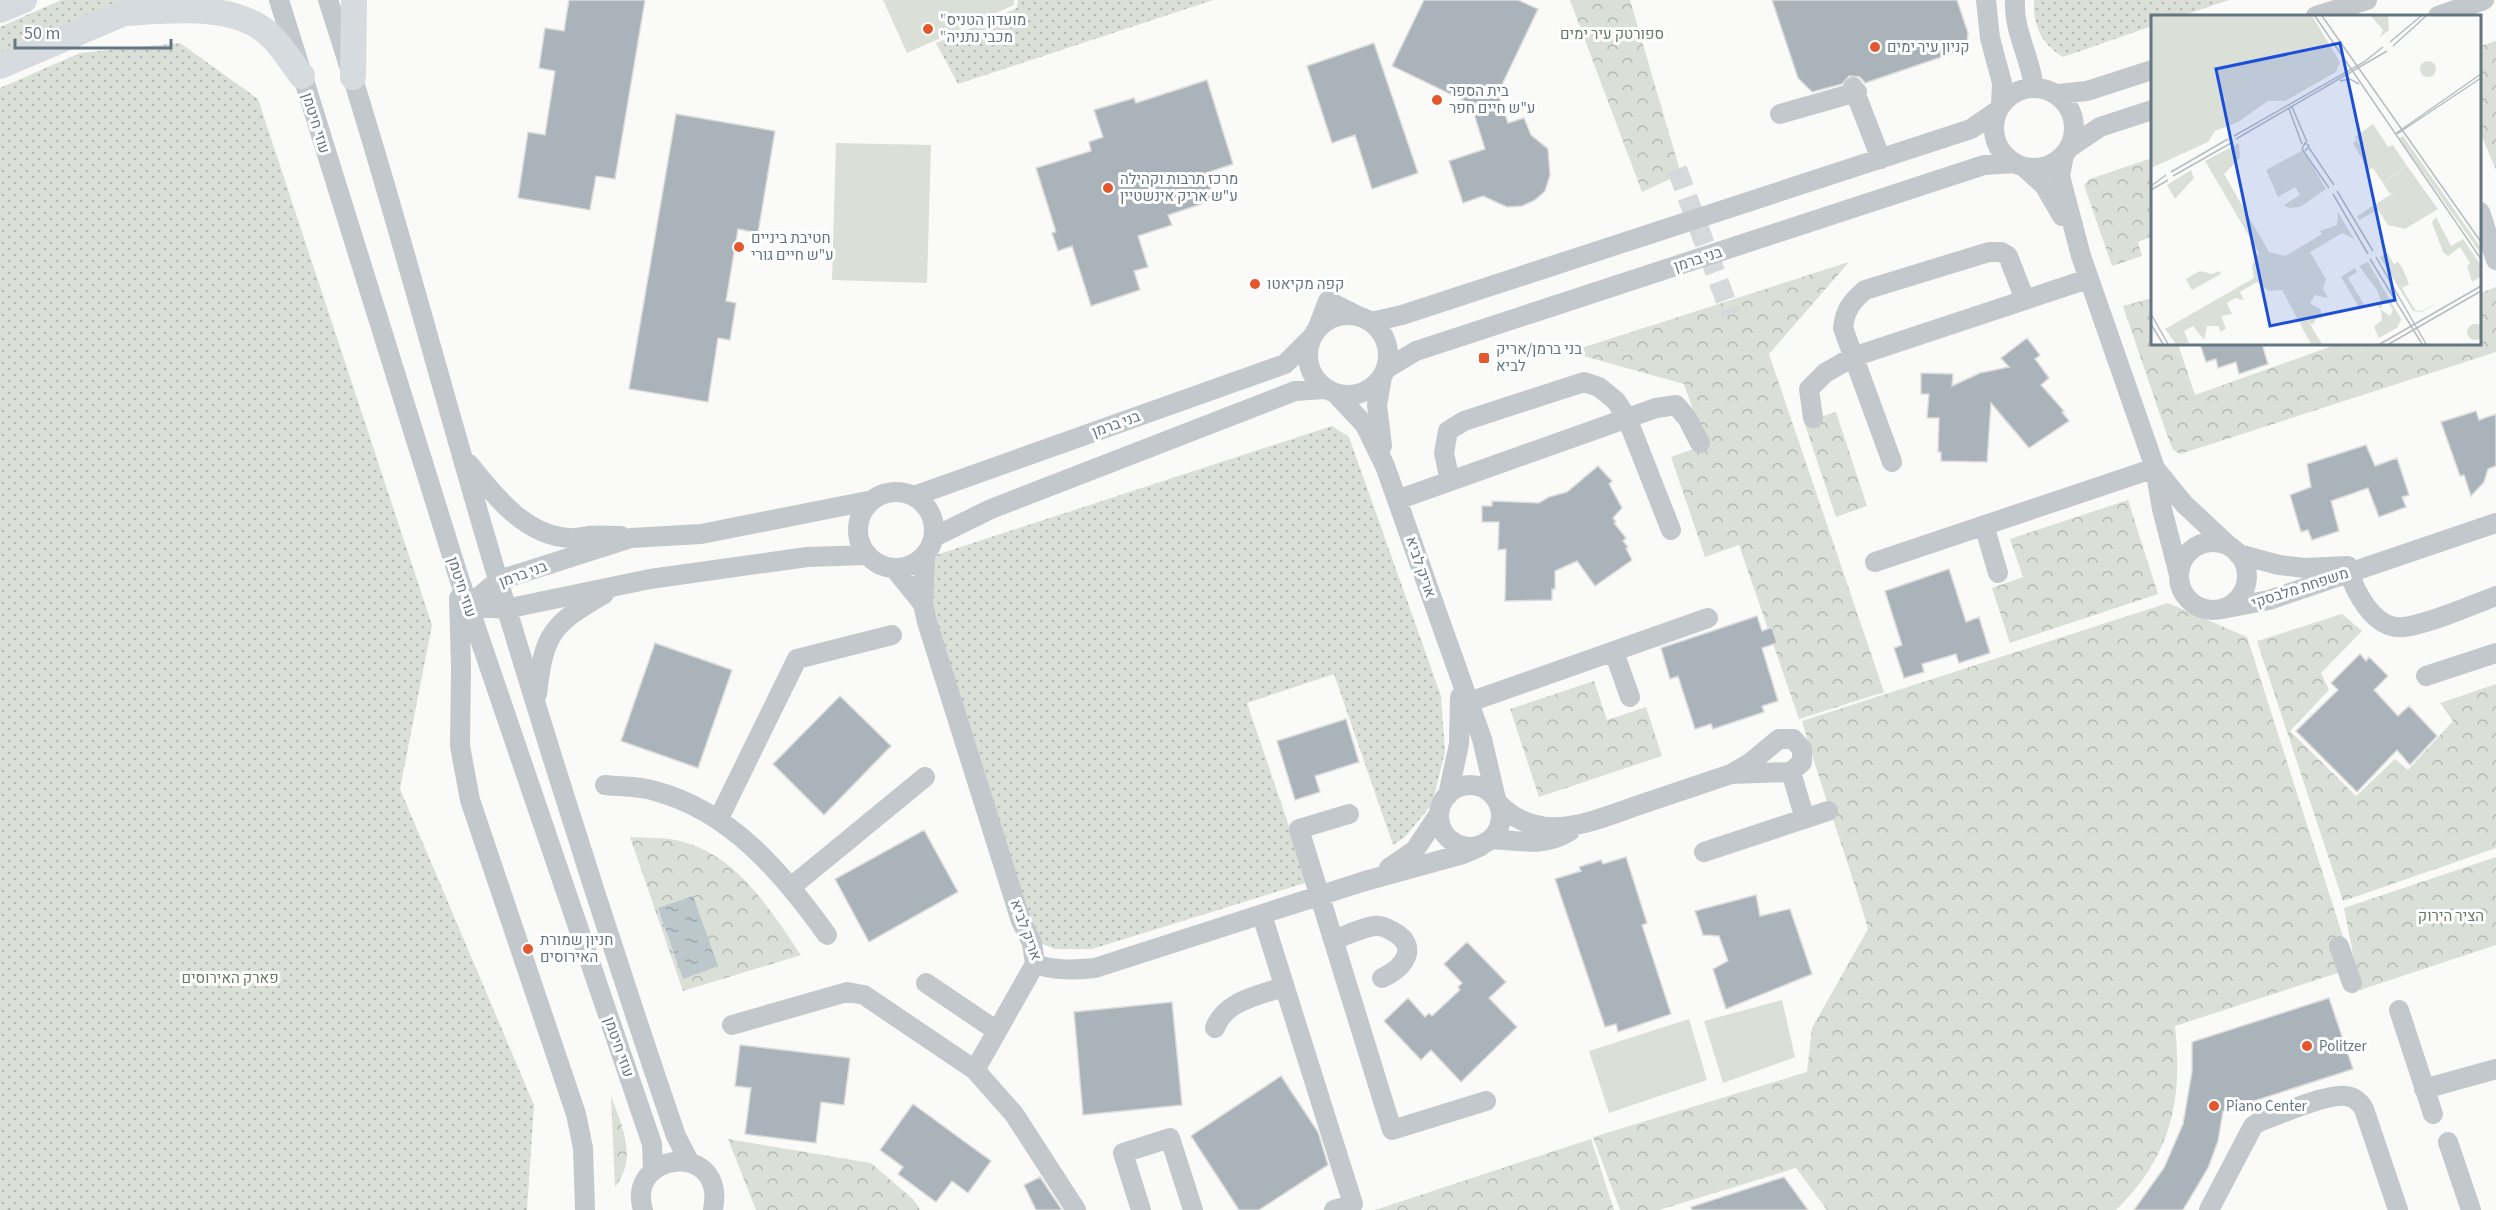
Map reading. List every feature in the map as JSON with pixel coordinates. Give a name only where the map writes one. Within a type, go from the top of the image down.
[{"type":"main road","points":[[0,10],[24,0]]},
{"type":"main road","points":[[0,66],[156,0]]},
{"type":"main road","points":[[353,78],[354,0]]},
{"type":"main road","points":[[123,13],[189,10],[235,16],[270,35],[302,76]]},
{"type":"street","name":"עוזי חיטמן","points":[[279,0],[468,606],[652,1144],[652,1170]]},
{"type":"street","name":"עוזי חיטמן","points":[[328,0],[353,78],[507,609],[607,936],[676,1136],[690,1163],[702,1169],[710,1179],[714,1191],[713,1210]]},
{"type":"street","points":[[1986,0],[1990,38],[2001,73],[1999,108],[1994,123],[1998,146],[2005,156],[2044,185],[2065,220],[2080,256],[2155,468],[2180,586],[2186,597],[2198,607],[2210,610],[2222,609],[2232,604],[2243,592],[2246,569],[2233,550],[2184,504],[2155,468]]},
{"type":"street","points":[[2015,0],[2018,32],[2034,88]]},
{"type":"street","points":[[2319,15],[2367,0]]},
{"type":"street","points":[[2441,15],[2484,0]]},
{"type":"street","points":[[1331,392],[1314,379],[1308,366],[1307,353],[1314,333],[1330,319],[1343,315],[1364,319],[1402,315],[1881,159],[1971,129],[1999,108],[2009,96],[2020,90],[2034,88],[2058,94],[2087,92],[2151,70]]},
{"type":"street","points":[[1780,114],[1855,90],[1881,159]]},
{"type":"street","points":[[2058,94],[2072,113],[2074,137],[2060,176],[2080,256]]},
{"type":"street","points":[[2020,165],[2045,167],[2100,127],[2151,110]]},
{"type":"street","name":"בני ברמן","points":[[1384,373],[1416,351],[1984,165],[2020,165]]},
{"type":"street","points":[[2481,215],[2496,260]]},
{"type":"street","points":[[1892,462],[1843,328],[1845,312],[1854,300],[1865,290],[1989,252],[2001,252],[2008,256],[2025,300]]},
{"type":"street","points":[[1813,418],[1809,388],[1826,373],[1853,357],[2088,279]]},
{"type":"street","points":[[929,546],[934,525],[930,512],[914,496],[899,491],[886,492],[873,500],[863,511],[857,529],[859,541],[867,555],[884,567],[909,566],[929,546],[991,509],[1295,391],[1361,394],[1374,387],[1384,373],[1387,345],[1381,332],[1364,319]]},
{"type":"street","name":"בני ברמן","points":[[914,496],[1285,364],[1314,333]]},
{"type":"street","name":"אריק לביא","points":[[1384,373],[1377,405],[1385,466]]},
{"type":"street","points":[[1450,482],[1444,453],[1448,431],[1464,421],[1584,382],[1599,387],[1616,400],[1627,418],[1671,530]]},
{"type":"street","name":"אריק לביא","points":[[1331,392],[1365,425],[1385,466],[1456,667],[1465,704],[1482,739],[1497,802]]},
{"type":"street","points":[[1397,500],[1656,408],[1676,405],[1687,418],[1700,443]]},
{"type":"street","points":[[463,458],[495,496],[527,524],[540,531],[557,537],[573,538],[674,536]]},
{"type":"street","points":[[1875,562],[2155,468]]},
{"type":"street","name":"בני ברמן","points":[[468,606],[499,580],[631,538],[701,534],[873,500]]},
{"type":"street","name":"משפחת מלבסקי","points":[[2222,609],[2269,600],[2348,569],[2378,562],[2496,523]]},
{"type":"street","points":[[1984,525],[1998,573]]},
{"type":"street","points":[[2179,574],[2182,563],[2195,548],[2206,543],[2218,543],[2233,550]]},
{"type":"street","name":"אריק לביא","points":[[923,603],[929,546]]},
{"type":"street","name":"משפחת מלבסקי","points":[[2233,550],[2279,565],[2348,569]]},
{"type":"street","name":"בני ברמן","points":[[468,606],[507,609],[619,585],[807,557],[867,555]]},
{"type":"street","name":"אריק לביא","points":[[894,568],[923,603],[1021,921],[1032,943],[1035,964],[1061,970],[1095,968],[1365,881],[1463,854],[1486,842]]},
{"type":"street","points":[[2348,569],[2359,594],[2371,612],[2390,626],[2402,628],[2496,596]]},
{"type":"street","points":[[458,575],[461,668],[460,747],[463,772],[470,800],[576,1114],[583,1148],[585,1210]]},
{"type":"street","points":[[536,703],[545,646],[555,628],[569,614],[619,585]]},
{"type":"street","points":[[1465,704],[1708,618]]},
{"type":"street","points":[[718,820],[797,659],[892,635]]},
{"type":"street","points":[[1614,652],[1630,697]]},
{"type":"street","points":[[2426,676],[2496,653]]},
{"type":"street","name":"אריק לביא","points":[[1448,795],[1465,704]]},
{"type":"street","points":[[1578,826],[1550,827],[1526,824],[1512,817],[1490,792],[1473,785],[1455,789],[1442,804],[1439,814],[1440,824],[1451,841],[1461,846],[1486,842],[1549,840],[1559,838],[1578,826],[1731,774],[1750,763],[1771,744],[1787,737],[1799,743],[1803,756],[1798,768],[1791,772],[1731,774]]},
{"type":"street","points":[[1791,772],[1805,819]]},
{"type":"street","points":[[791,886],[925,777]]},
{"type":"street","points":[[605,785],[654,790],[696,806],[733,830],[764,857],[791,886],[827,935]]},
{"type":"street","points":[[1486,842],[1501,823],[1497,802]]},
{"type":"street","points":[[1704,852],[1828,811]]},
{"type":"street","points":[[1349,814],[1299,829],[1392,1130],[1485,1101]]},
{"type":"street","name":"אריק לביא","points":[[1365,881],[1400,862],[1415,850],[1429,833],[1439,814]]},
{"type":"street","points":[[1262,915],[1282,987],[1353,1204],[1334,1210]]},
{"type":"street","points":[[1334,940],[1376,926],[1398,934],[1407,952],[1405,961],[1399,969],[1382,978]]},
{"type":"street","points":[[2339,945],[2352,983]]},
{"type":"street","points":[[975,1070],[1035,964]]},
{"type":"street","points":[[926,983],[997,1031]]},
{"type":"street","points":[[1215,1028],[1219,1016],[1227,1009],[1282,987]]},
{"type":"street","points":[[732,1025],[847,992],[864,995],[975,1070],[1014,1114],[1076,1210]]},
{"type":"street","points":[[2399,1010],[2433,1114]]},
{"type":"street","points":[[2424,1089],[2496,1069]]},
{"type":"street","points":[[2209,1210],[2253,1126],[2330,1097],[2342,1095],[2356,1099],[2364,1109],[2398,1210]]},
{"type":"street","points":[[1141,1210],[1123,1153],[1170,1138],[1193,1210]]},
{"type":"street","points":[[2448,1142],[2471,1210]]},
{"type":"street","points":[[641,1210],[640,1193],[644,1181],[652,1170],[664,1163],[676,1161],[690,1163]]},
{"type":"green space","points":[[61,0],[121,0],[0,56],[0,27]]},
{"type":"green space","name":"\"מועדון הטניס \"מכבי נתניה","points":[[883,0],[1014,0],[1014,5],[907,53]]},
{"type":"green space","points":[[1018,0],[1213,0],[958,84],[936,43],[1017,8]]},
{"type":"green space","name":"ספורטק עיר ימים","points":[[1570,0],[1630,0],[1681,174],[1642,192]]},
{"type":"green space","points":[[2034,0],[2229,0],[2184,15],[2151,15],[2151,26],[2063,57],[2044,40],[2037,26]]},
{"type":"green space","points":[[2496,41],[2496,170],[2481,134],[2481,46]]},
{"type":"green space","name":"פארק האירוסים","points":[[180,43],[258,99],[432,625],[400,789],[534,1105],[527,1210],[0,1210],[0,88],[80,53]]},
{"type":"green space","points":[[836,143],[931,145],[927,283],[832,280]]},
{"type":"green space","points":[[2151,158],[2151,236],[2138,242],[2142,256],[2112,266],[2084,185],[2090,179]]},
{"type":"green space","points":[[1849,262],[1769,354],[1884,692],[1799,719],[1739,545],[1705,557],[1671,457],[1705,445],[1684,384],[1569,352]]},
{"type":"green space","points":[[2496,287],[2496,352],[2180,454],[2173,450],[2167,435],[2123,306],[2151,298],[2151,345],[2178,345],[2195,395],[2335,345],[2481,345],[2481,293]]},
{"type":"green space","points":[[1836,412],[1867,506],[1836,517],[1804,422]]},
{"type":"green space","points":[[1332,426],[1349,437],[1441,696],[1445,752],[1432,804],[1405,837],[1393,845],[1334,674],[1247,703],[1308,882],[1092,949],[1055,949],[1030,939],[920,611],[921,560]]},
{"type":"green space","points":[[2128,500],[2158,594],[2010,643],[1992,588],[2023,577],[2010,539]]},
{"type":"green space","points":[[2168,603],[2247,637],[2353,968],[2175,1026],[2177,1079],[2169,1126],[2150,1169],[2135,1190],[2116,1210],[1827,1210],[1796,1168],[1659,1210],[1620,1210],[1593,1137],[1807,1072],[1812,1028],[1868,929],[1802,721]]},
{"type":"green space","points":[[2342,614],[2362,631],[2321,673],[2329,690],[2290,731],[2356,796],[2395,759],[2408,770],[2453,721],[2440,703],[2496,684],[2496,848],[2343,901],[2257,641]]},
{"type":"green space","points":[[1594,681],[1607,720],[1646,707],[1662,756],[1539,797],[1510,709]]},
{"type":"green space","points":[[630,837],[680,841],[701,848],[719,859],[751,886],[801,955],[683,991]]},
{"type":"green space","name":"הציר הירוק","points":[[2496,857],[2496,945],[2360,990],[2344,908]]},
{"type":"green space","points":[[1782,1000],[1795,1057],[1723,1083],[1704,1021]]},
{"type":"green space","points":[[1689,1019],[1707,1080],[1609,1113],[1589,1051]]},
{"type":"green space","points":[[611,1096],[623,1130],[627,1153],[626,1165],[615,1187]]},
{"type":"green space","points":[[728,1139],[871,1163],[914,1200],[920,1210],[756,1210]]},
{"type":"green space","points":[[1591,1139],[1614,1210],[1375,1210]]},
{"type":"water","points":[[693,896],[718,966],[683,979],[658,908]]},
{"type":"building","points":[[569,0],[645,0],[615,179],[596,176],[590,210],[518,198],[528,132],[545,135],[555,71],[539,68],[545,28],[564,31]]},
{"type":"building","points":[[1424,0],[1518,0],[1538,9],[1498,93],[1508,123],[1524,118],[1531,135],[1548,149],[1550,175],[1545,191],[1535,200],[1522,206],[1507,207],[1483,196],[1463,203],[1449,161],[1485,149],[1471,104],[1392,66]]},
{"type":"building","name":"קניון עיר ימים","points":[[1772,0],[1957,0],[1968,33],[1967,43],[1959,51],[1865,83],[1860,77],[1849,76],[1842,84],[1812,92],[1798,78]]},
{"type":"building","points":[[1374,43],[1418,173],[1372,189],[1355,135],[1332,143],[1307,66]]},
{"type":"building","points":[[1207,80],[1233,164],[1206,173],[1214,200],[1168,215],[1172,225],[1138,236],[1148,267],[1134,271],[1140,290],[1091,306],[1072,246],[1058,251],[1052,233],[1056,232],[1036,168],[1091,151],[1089,142],[1103,137],[1094,110],[1134,98],[1136,103]]},
{"type":"building","points":[[676,114],[775,131],[758,233],[738,229],[726,301],[736,303],[730,340],[718,338],[708,402],[629,389]]},
{"type":"building","points":[[2027,338],[2040,355],[2035,359],[2049,378],[2041,385],[2064,411],[2062,412],[2069,421],[2029,448],[1991,403],[1987,462],[1941,461],[1941,452],[1938,452],[1939,418],[1927,418],[1929,394],[1921,394],[1921,373],[1953,374],[1952,386],[1980,373],[2009,367],[2001,358]]},
{"type":"building","points":[[2200,345],[2262,345],[2268,364],[2239,374],[2236,362],[2218,368],[2216,359],[2206,362]]},
{"type":"building","points":[[2476,411],[2479,420],[2496,414],[2496,466],[2488,469],[2484,482],[2471,496],[2464,475],[2460,476],[2441,422]]},
{"type":"building","points":[[2366,445],[2375,466],[2397,458],[2409,495],[2402,497],[2406,507],[2379,517],[2368,488],[2331,501],[2339,531],[2312,540],[2308,530],[2301,532],[2290,495],[2311,487],[2307,464]]},
{"type":"building","points":[[1598,466],[1612,481],[1609,484],[1622,508],[1613,518],[1616,522],[1614,523],[1626,538],[1623,541],[1628,547],[1626,548],[1632,560],[1595,586],[1577,561],[1555,571],[1555,589],[1552,589],[1552,600],[1505,601],[1506,549],[1498,550],[1499,522],[1482,522],[1482,506],[1492,506],[1492,501],[1539,503],[1549,497],[1567,492]]},
{"type":"building","points":[[1949,569],[1966,622],[1979,617],[1990,653],[1959,663],[1956,654],[1922,664],[1924,672],[1904,678],[1894,648],[1902,645],[1885,591]]},
{"type":"building","points":[[1757,616],[1762,631],[1772,627],[1777,643],[1762,648],[1778,701],[1762,706],[1764,712],[1713,729],[1711,724],[1695,729],[1678,676],[1670,679],[1661,648]]},
{"type":"building","points":[[655,643],[732,670],[698,768],[621,741]]},
{"type":"building","points":[[2360,654],[2366,661],[2369,657],[2388,676],[2374,690],[2398,716],[2409,706],[2437,736],[2410,765],[2397,750],[2357,792],[2296,731],[2338,690],[2331,683]]},
{"type":"building","points":[[840,696],[891,746],[824,815],[773,764]]},
{"type":"building","points":[[1346,719],[1359,762],[1315,776],[1320,792],[1295,800],[1277,741]]},
{"type":"building","points":[[924,830],[958,892],[869,942],[835,879]]},
{"type":"building","points":[[1626,857],[1647,923],[1642,925],[1671,1014],[1618,1032],[1616,1024],[1605,1027],[1555,879],[1581,871],[1579,867],[1601,860],[1603,864]]},
{"type":"building","points":[[1756,895],[1760,916],[1790,909],[1812,974],[1726,1009],[1713,969],[1728,961],[1719,936],[1703,935],[1695,911]]},
{"type":"building","points":[[1467,942],[1506,982],[1489,998],[1517,1027],[1461,1082],[1431,1050],[1421,1060],[1384,1021],[1408,998],[1425,1017],[1429,1013],[1432,1016],[1460,990],[1458,987],[1462,983],[1444,964]]},
{"type":"building","name":"Piano Center","points":[[2329,998],[2353,1069],[2223,1111],[2218,1141],[2208,1168],[2183,1210],[2134,1210],[2164,1168],[2183,1124],[2192,1072],[2192,1042]]},
{"type":"building","points":[[1172,1002],[1182,1105],[1083,1115],[1074,1012]]},
{"type":"building","points":[[740,1045],[850,1058],[844,1105],[821,1102],[816,1143],[745,1134],[751,1088],[735,1086]]},
{"type":"building","points":[[1281,1076],[1318,1132],[1328,1165],[1259,1210],[1239,1210],[1191,1136]]},
{"type":"building","points":[[913,1104],[991,1161],[968,1193],[952,1181],[936,1202],[898,1174],[903,1167],[880,1150]]},
{"type":"building","points":[[1040,1177],[1062,1210],[1036,1210],[1024,1185]]},
{"type":"building","points":[[1784,1177],[1808,1210],[1692,1210],[1691,1207]]},
{"type":"tunnel","points":[[1677,169],[1731,315]]},
{"type":"place","name":"\"מועדון הטניס \"מכבי נתניה","points":[[928,29]]},
{"type":"place","name":"קניון עיר ימים","points":[[1875,47]]},
{"type":"place","name":"בית הספר ע\"ש חיים חפר","points":[[1437,100]]},
{"type":"place","name":"מרכז תרבות וקהילה ע\"ש אריק אינשטיין","points":[[1108,188]]},
{"type":"place","name":"חטיבת ביניים ע\"ש חיים גורי","points":[[739,247]]},
{"type":"place","name":"קפה מקיאטו","points":[[1255,284]]},
{"type":"place","name":"בני ברמן/אריק לביא","points":[[1484,358]]},
{"type":"place","name":"חניון שמורת האירוסים","points":[[528,949]]},
{"type":"place","name":"Politzer","points":[[2307,1046]]},
{"type":"place","name":"Piano Center","points":[[2214,1106]]}]
